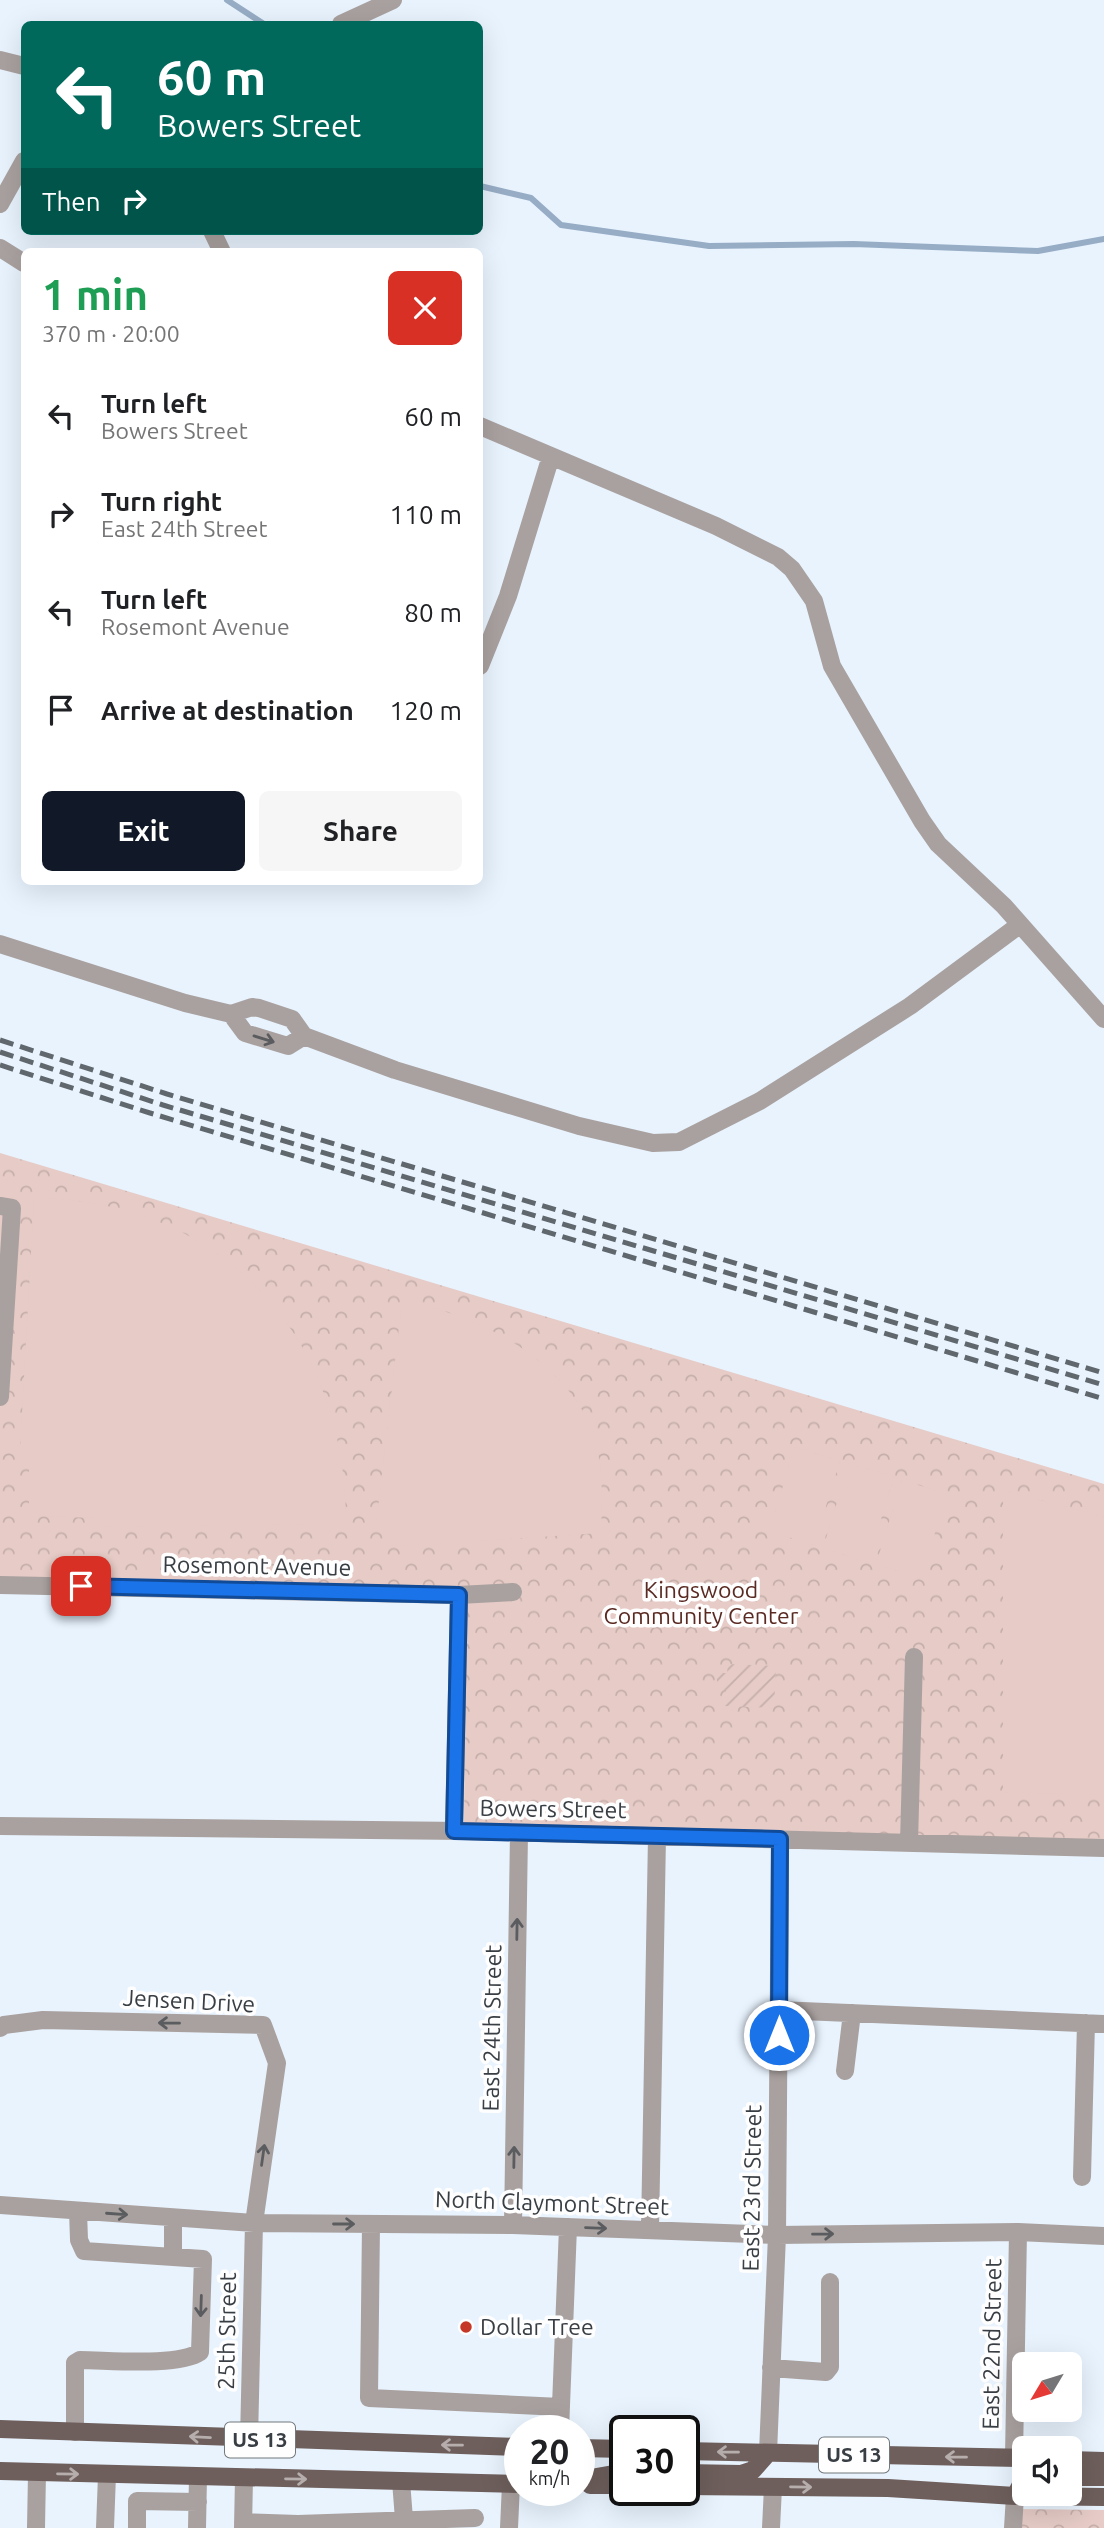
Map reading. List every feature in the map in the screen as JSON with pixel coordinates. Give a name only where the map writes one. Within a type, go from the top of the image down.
[{"type":"main road","name":"US 13","points":[[0,2429],[249,2440],[504,2447]]},
{"type":"main road","name":"US 13","points":[[700,2451],[1012,2458]]},
{"type":"main road","points":[[700,2473],[741,2474],[753,2470],[768,2453]]},
{"type":"main road","points":[[1082,2460],[1104,2461]]},
{"type":"main road","name":"US 13","points":[[0,2471],[504,2484]]},
{"type":"main road","points":[[1082,2477],[1104,2477]]},
{"type":"main road","name":"US 13","points":[[700,2486],[888,2488],[1012,2496]]},
{"type":"main road","name":"US 13","points":[[1082,2497],[1104,2497]]},
{"type":"street","points":[[348,21],[393,0]]},
{"type":"street","points":[[0,60],[21,65]]},
{"type":"street","points":[[0,204],[21,166]]},
{"type":"street","points":[[0,248],[21,261]]},
{"type":"street","points":[[483,427],[716,526],[778,557],[792,569],[814,601],[832,666],[922,821],[939,844],[968,869],[1104,1020]]},
{"type":"street","points":[[483,658],[508,596],[551,456]]},
{"type":"street","points":[[0,944],[185,1003],[231,1014],[252,1007],[259,1008],[292,1019],[304,1037],[396,1070],[579,1126],[643,1141],[679,1142],[734,1116],[835,1055],[921,998],[1018,926]]},
{"type":"street","points":[[231,1014],[245,1033],[288,1046],[304,1037]]},
{"type":"street","points":[[0,1206],[12,1208],[0,1397]]},
{"type":"street","name":"Rosemont Avenue","points":[[0,1585],[459,1595],[513,1592]]},
{"type":"street","points":[[454,1831],[459,1595]]},
{"type":"street","points":[[909,1843],[914,1657]]},
{"type":"street","name":"Bowers Street","points":[[0,1826],[454,1831],[1104,1848]]},
{"type":"street","name":"East 24th Street","points":[[513,2225],[519,1833]]},
{"type":"street","points":[[650,2230],[657,1836]]},
{"type":"street","name":"East 23rd Street","points":[[768,2453],[777,2235],[780,1839]]},
{"type":"street","points":[[779,2010],[1095,2024],[1082,2177]]},
{"type":"street","points":[[845,2071],[852,2013]]},
{"type":"street","name":"Jensen Drive","points":[[0,2028],[4,2025],[43,2020],[263,2025],[276,2063],[254,2223]]},
{"type":"street","name":"North Claymont Street","points":[[0,2205],[254,2223],[513,2225],[777,2235],[1018,2232],[1104,2236]]},
{"type":"street","points":[[75,2432],[75,2363],[80,2360],[192,2357],[200,2352],[203,2259],[84,2251],[79,2239],[78,2211]]},
{"type":"street","points":[[173,2217],[173,2256]]},
{"type":"street","name":"25th Street","points":[[249,2440],[254,2223]]},
{"type":"street","points":[[371,2224],[369,2398],[561,2407]]},
{"type":"street","points":[[561,2415],[568,2227]]},
{"type":"street","name":"East 22nd Street","points":[[1018,2232],[1019,2436]]},
{"type":"street","points":[[771,2368],[826,2371],[830,2367],[830,2282]]},
{"type":"street","points":[[36,2528],[37,2473]]},
{"type":"street","points":[[106,2528],[107,2475]]},
{"type":"street","points":[[197,2528],[198,2477]]},
{"type":"street","points":[[244,2478],[243,2525],[298,2526],[404,2519],[475,2518]]},
{"type":"street","points":[[401,2481],[404,2519]]},
{"type":"street","points":[[771,2528],[774,2487]]},
{"type":"street","points":[[136,2528],[137,2501],[198,2502]]},
{"type":"street","points":[[509,2528],[512,2506]]},
{"type":"street","points":[[1013,2528],[1014,2506]]},
{"type":"green space","name":"Kingswood Community Center","points":[[0,1153],[1104,1484],[1104,1843],[464,1831],[465,1594],[0,1585]]},
{"type":"green space","points":[[34,1198],[102,1205],[163,1223],[216,1253],[261,1292],[298,1339],[324,1394],[341,1456],[346,1524],[95,1527],[94,1518],[38,1516],[29,1507],[29,1451],[20,1450]]},
{"type":"green space","points":[[434,1308],[477,1324],[519,1346],[538,1360],[571,1393],[591,1426],[599,1456],[602,1487],[601,1533],[397,1546],[376,1525],[401,1310]]},
{"type":"green space","points":[[795,1447],[840,1461],[814,1545],[769,1531]]},
{"type":"green space","points":[[849,1463],[894,1477],[868,1562],[823,1548]]},
{"type":"green space","points":[[902,1480],[947,1494],[921,1578],[876,1564]]},
{"type":"green space","points":[[1003,1490],[1104,1517],[1104,1795],[1003,1792]]},
{"type":"green space","points":[[728,1664],[776,1666],[774,1708],[725,1706],[726,1690],[717,1689],[717,1673],[727,1673]]},
{"type":"green space","points":[[1014,2509],[1104,2510],[1104,2528],[1014,2528]]},
{"type":"waterway","points":[[227,0],[259,21]]},
{"type":"waterway","points":[[483,187],[531,198],[561,225],[709,246],[854,244],[1038,251],[1104,239]]},
{"type":"railway","points":[[0,1040],[167,1094],[1104,1373]]},
{"type":"railway","points":[[0,1052],[163,1105],[1104,1385]]},
{"type":"railway","points":[[0,1065],[150,1113],[1104,1399]]},
{"type":"place","name":"Dollar Tree","points":[[466,2327]]},
{"type":"route","points":[[81,1586],[459,1595],[454,1831],[780,1839],[779,2035]]}]
